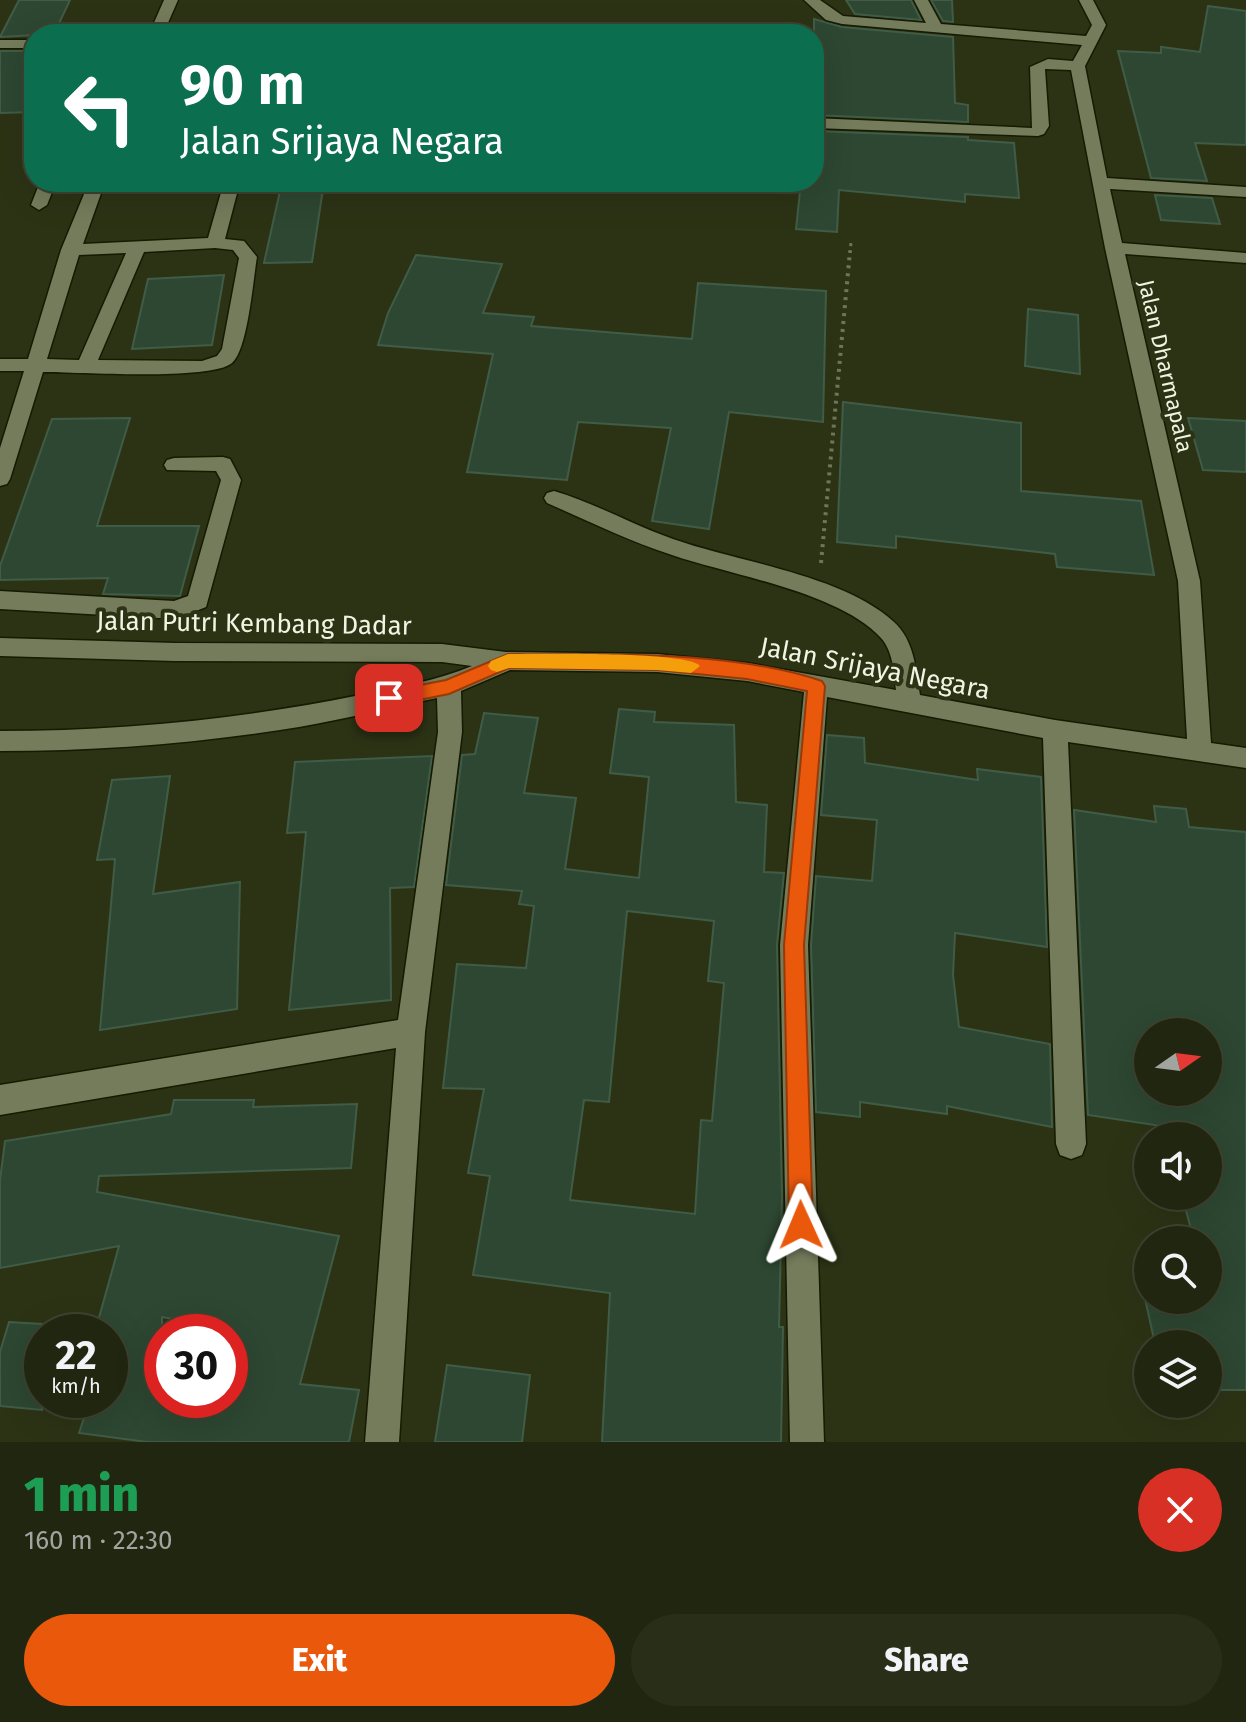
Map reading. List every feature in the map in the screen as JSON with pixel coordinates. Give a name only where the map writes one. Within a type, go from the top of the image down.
[{"type":"street","points":[[160,24],[171,0]]},
{"type":"street","points":[[811,0],[831,17],[842,20],[1091,41]]},
{"type":"street","points":[[921,0],[937,29]]},
{"type":"street","points":[[824,123],[1038,131],[1041,126],[1037,67],[1048,63],[1078,66],[1099,25],[1086,0]]},
{"type":"street","points":[[0,44],[24,44]]},
{"type":"street","name":"Jalan Dharmapala","points":[[1078,66],[1114,248],[1189,581],[1200,753]]},
{"type":"street","points":[[1100,183],[1246,192]]},
{"type":"street","points":[[39,205],[44,192]]},
{"type":"street","points":[[0,479],[38,364],[70,250],[93,192]]},
{"type":"street","points":[[215,243],[229,192]]},
{"type":"street","points":[[0,365],[203,367],[224,360],[231,350],[248,257],[238,245],[138,245],[70,250]]},
{"type":"street","points":[[86,366],[138,245]]},
{"type":"street","points":[[1114,248],[1246,258]]},
{"type":"street","points":[[0,600],[176,610],[198,601],[231,480],[223,464],[174,465]]},
{"type":"street","points":[[554,498],[676,549],[819,592],[864,613],[887,627],[900,645],[909,703]]},
{"type":"street","name":"Jalan Putri Kembang Dadar","points":[[0,647],[175,652],[442,653],[508,661]]},
{"type":"street","name":"Jalan Srijaya Negara","points":[[0,741],[60,741],[194,731],[299,717],[449,686],[508,661],[657,663],[747,672],[1055,730],[1246,758]]},
{"type":"street","points":[[382,1442],[411,1032],[450,732],[449,686]]},
{"type":"street","points":[[807,1442],[794,945],[816,686]]},
{"type":"street","points":[[1055,730],[1071,1144]]},
{"type":"street","points":[[0,1100],[411,1032]]},
{"type":"path","points":[[819,592],[851,242]]},
{"type":"building","points":[[19,0],[70,0],[59,24],[24,24],[24,36],[0,37]]},
{"type":"building","points":[[846,0],[911,0],[921,20],[855,14]]},
{"type":"building","points":[[931,0],[952,0],[953,22],[943,21]]},
{"type":"building","points":[[1208,6],[1246,11],[1246,145],[1195,143],[1207,181],[1151,178],[1118,51],[1161,53],[1161,47],[1200,52]]},
{"type":"building","points":[[814,19],[842,27],[953,37],[955,103],[968,105],[968,122],[824,115],[824,24],[814,24]]},
{"type":"building","points":[[0,51],[24,51],[24,112],[0,113]]},
{"type":"building","points":[[824,131],[968,137],[968,140],[1014,143],[1019,198],[965,194],[965,202],[839,190],[837,232],[796,229],[800,192],[824,192]]},
{"type":"building","points":[[280,192],[322,192],[312,262],[264,263]]},
{"type":"building","points":[[1155,195],[1212,198],[1220,224],[1161,220]]},
{"type":"building","points":[[416,255],[502,264],[483,313],[534,317],[531,326],[692,339],[698,283],[826,291],[823,422],[729,412],[709,529],[652,521],[671,428],[578,422],[567,480],[467,472],[493,354],[378,345],[388,313]]},
{"type":"building","points":[[224,275],[212,345],[132,349],[148,279]]},
{"type":"building","points":[[1028,309],[1078,315],[1080,374],[1025,366]]},
{"type":"building","points":[[843,402],[1021,423],[1021,491],[1141,501],[1154,575],[1057,567],[1055,554],[896,536],[896,548],[837,542]]},
{"type":"building","points":[[130,418],[97,526],[199,526],[180,596],[103,594],[108,578],[0,580],[0,566],[52,419]]},
{"type":"building","points":[[1188,418],[1246,421],[1246,472],[1203,470]]},
{"type":"building","points":[[619,709],[655,712],[654,722],[734,725],[736,802],[767,805],[764,872],[784,873],[777,945],[782,1197],[779,1327],[783,1327],[781,1442],[602,1442],[610,1293],[473,1275],[490,1176],[468,1173],[484,1089],[443,1088],[457,964],[526,968],[534,906],[519,904],[522,891],[446,885],[462,755],[475,754],[484,713],[538,718],[524,793],[576,798],[565,869],[639,878],[649,777],[610,773]],"holes":[[[627,911],[714,921],[708,981],[724,983],[712,1121],[701,1120],[695,1214],[570,1200],[584,1100],[609,1102]]]},
{"type":"building","points":[[827,735],[864,738],[865,763],[978,780],[977,769],[1041,777],[1047,947],[955,933],[953,975],[959,1027],[1050,1044],[1052,1127],[947,1106],[947,1114],[860,1102],[860,1117],[816,1112],[811,945],[816,876],[872,881],[877,820],[821,815]]},
{"type":"building","points":[[432,756],[414,887],[390,888],[391,1000],[289,1010],[306,832],[287,833],[295,762]]},
{"type":"building","points":[[170,776],[153,894],[240,882],[237,1009],[100,1030],[115,859],[97,860],[112,780]]},
{"type":"building","points":[[1154,806],[1186,809],[1189,827],[1246,832],[1246,1390],[1222,1390],[1222,1330],[1152,1330],[1148,1314],[1222,1314],[1222,1226],[1190,1226],[1186,1210],[1222,1210],[1222,1122],[1135,1122],[1088,1115],[1074,810],[1156,822]]},
{"type":"building","points":[[174,1100],[254,1100],[253,1107],[357,1104],[351,1168],[99,1176],[97,1192],[339,1236],[300,1384],[359,1390],[349,1442],[147,1442],[79,1433],[84,1418],[128,1418],[128,1314],[100,1314],[119,1246],[0,1268],[0,1180],[5,1141],[171,1114]]},
{"type":"building","points":[[9,1322],[24,1323],[24,1408],[0,1406],[0,1352]]},
{"type":"building","points":[[447,1365],[530,1375],[522,1442],[435,1442]]},
{"type":"slow traffic","points":[[497,666],[508,661],[691,666]]},
{"type":"route","points":[[389,698],[449,686],[508,661],[657,663],[747,672],[816,686],[794,945],[801,1225]]}]
